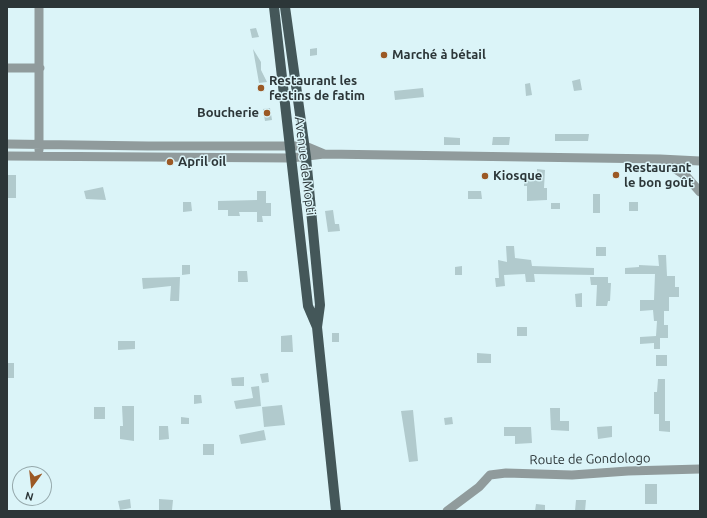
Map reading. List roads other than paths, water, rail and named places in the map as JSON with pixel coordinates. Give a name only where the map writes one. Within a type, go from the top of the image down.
[{"type":"main road","name":"Avenue de Mopti","points":[[274,7],[308,306],[317,327]]},
{"type":"main road","name":"Avenue de Mopti","points":[[285,7],[306,157],[320,305],[317,327],[336,511]]},
{"type":"street","points":[[39,7],[40,157]]},
{"type":"street","points":[[7,68],[40,68]]},
{"type":"street","points":[[7,144],[304,146],[324,154]]},
{"type":"street","points":[[7,156],[291,158],[324,154],[660,159],[700,161]]},
{"type":"street","points":[[660,159],[686,176],[700,192]]},
{"type":"street","name":"Route de Gondologo","points":[[447,511],[479,487],[490,475],[506,473],[572,475],[628,471],[700,469]]},
{"type":"place","name":"Marché à bétail","points":[[384,55]]},
{"type":"place","name":"Restaurant les festins de fatim","points":[[261,88]]},
{"type":"place","name":"Boucherie","points":[[267,113]]},
{"type":"place","name":"April oil","points":[[170,162]]},
{"type":"place","name":"Restaurant le bon goût","points":[[616,175]]},
{"type":"place","name":"Kiosque","points":[[485,176]]}]
